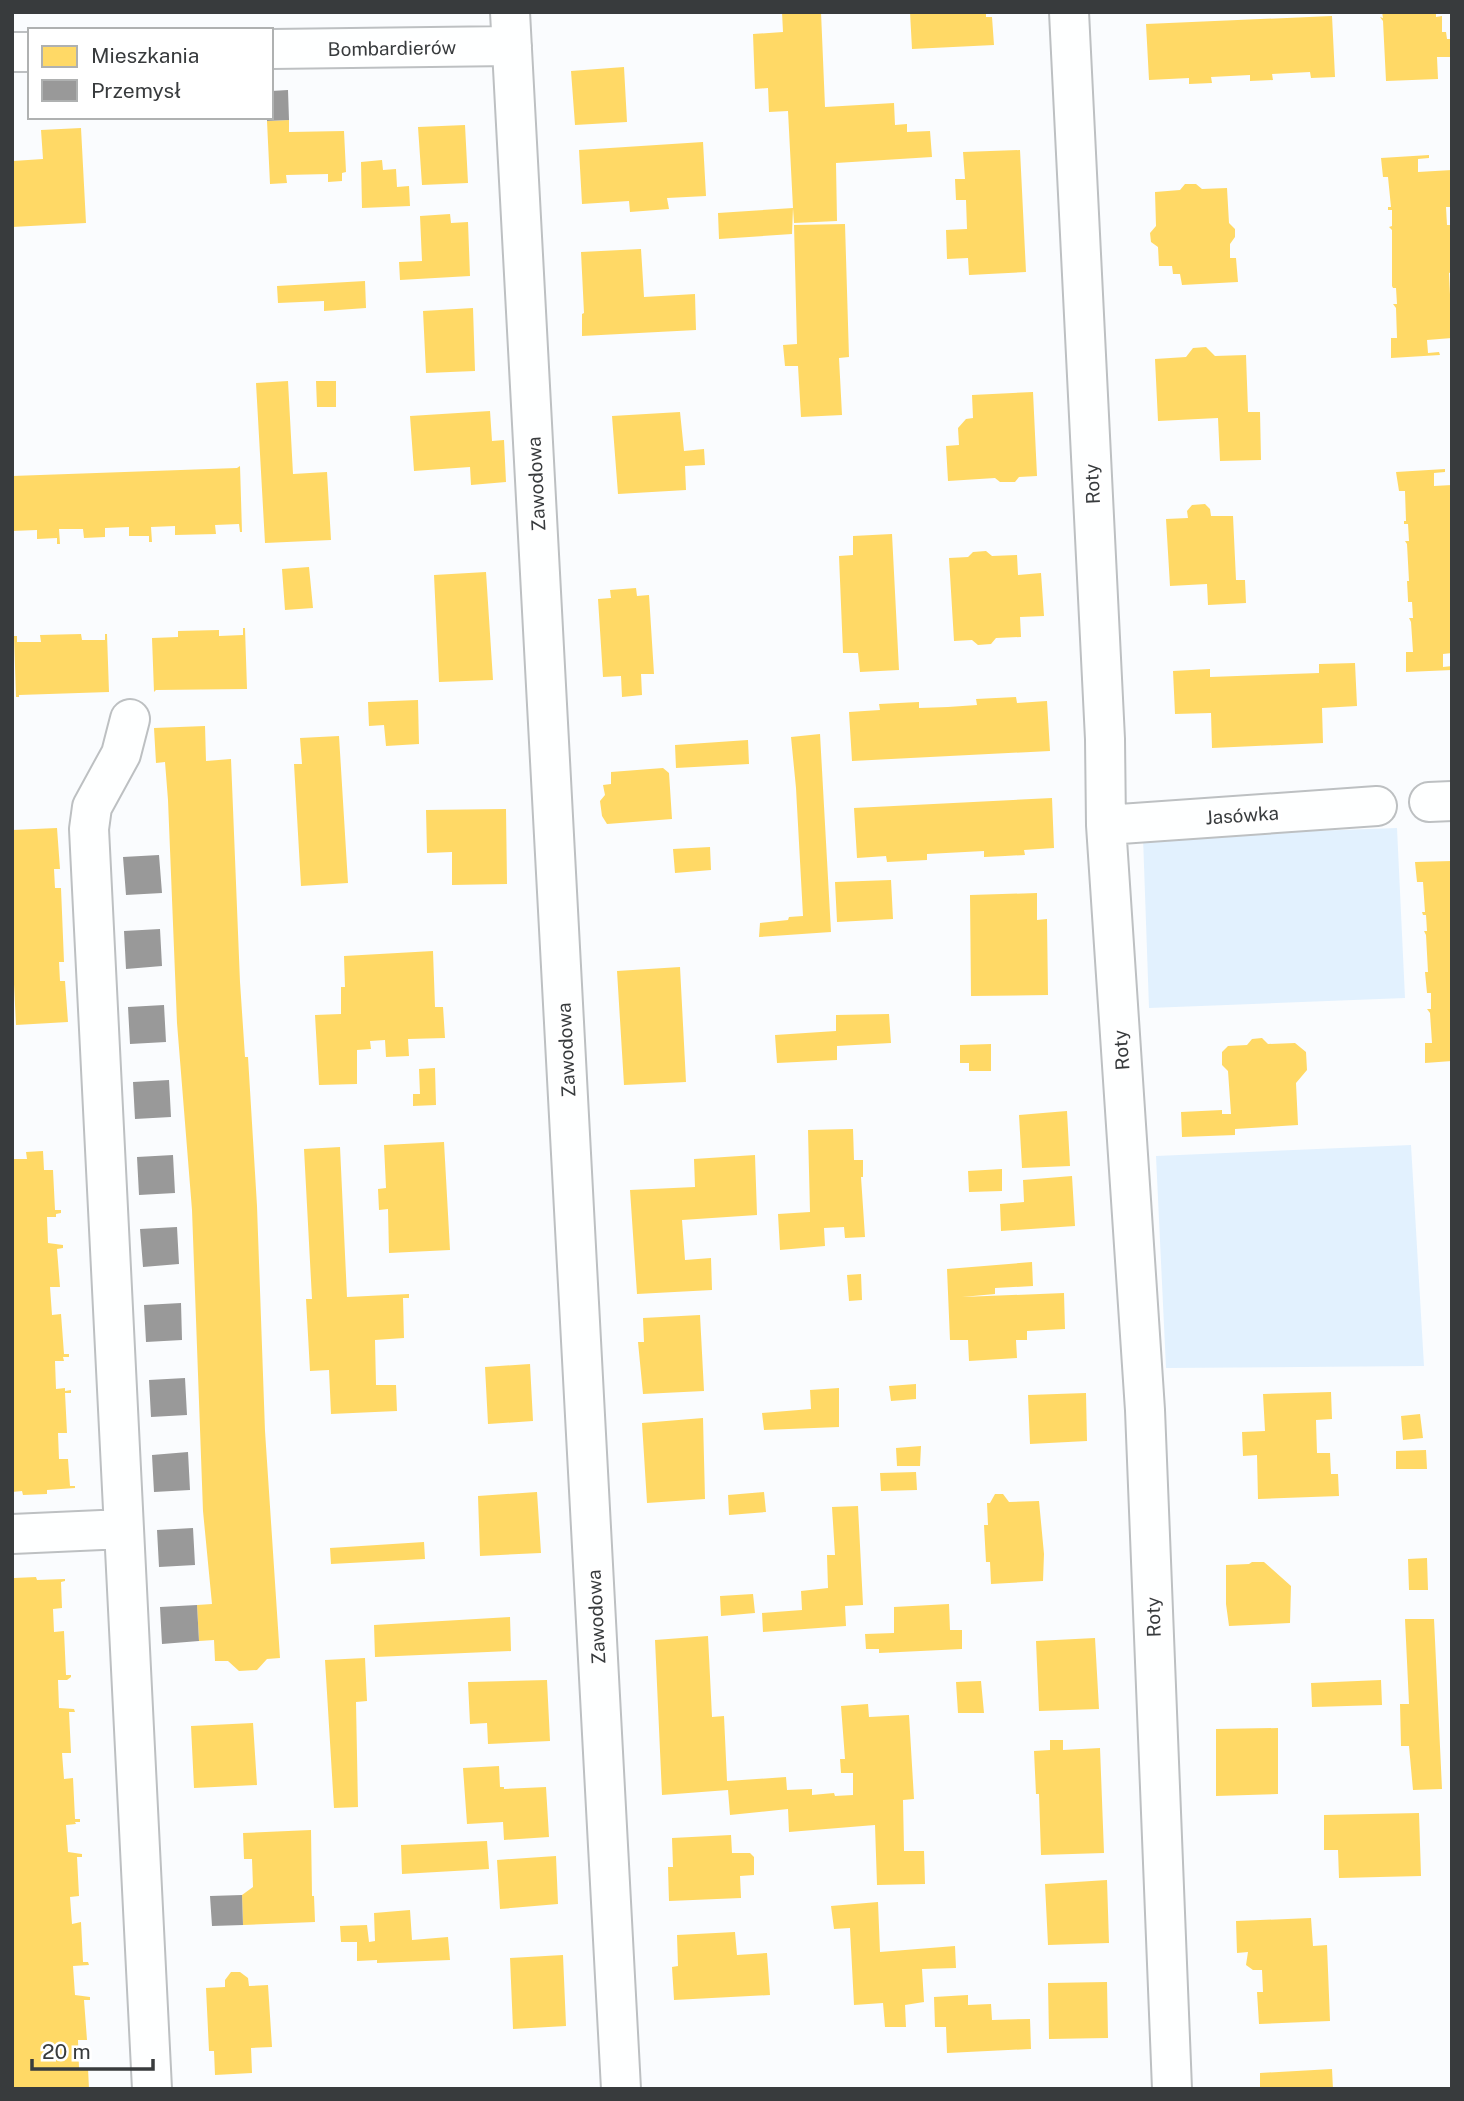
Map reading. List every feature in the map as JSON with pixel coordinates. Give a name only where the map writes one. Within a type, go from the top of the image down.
[{"type":"street","name":"Roty","points":[[1069,12],[1107,825],[1145,1410],[1172,2089]]},
{"type":"street","name":"Bombardierów","points":[[273,50],[511,29]]},
{"type":"street","name":"Zawodowa","points":[[511,29],[621,2089]]},
{"type":"street","points":[[130,719],[115,770],[92,807],[89,830],[152,2089]]},
{"type":"street","name":"Jasówka","points":[[1107,825],[1377,806]]},
{"type":"street","points":[[22,1534],[124,1529]]},
{"type":"shaded area","points":[[1397,828],[1405,998],[1149,1008],[1143,837]]},
{"type":"shaded area","points":[[1411,1145],[1424,1366],[1166,1368],[1156,1156]]},
{"type":"building: Mieszkania","points":[[782,12],[821,12],[825,107],[894,103],[895,125],[907,124],[907,132],[930,131],[932,157],[836,163],[837,221],[794,223],[788,111],[769,112],[768,88],[755,89],[753,34],[783,32]]},
{"type":"building: Mieszkania","points":[[910,12],[986,12],[986,17],[992,17],[994,45],[912,49]]},
{"type":"building: Mieszkania","points":[[1382,12],[1436,12],[1436,17],[1442,16],[1442,32],[1446,32],[1447,39],[1451,39],[1452,57],[1437,57],[1438,79],[1386,81],[1383,21],[1380,17],[1383,18]]},
{"type":"building: Mieszkania","points":[[1332,16],[1335,77],[1311,78],[1310,72],[1272,74],[1273,80],[1250,81],[1250,75],[1211,77],[1212,83],[1189,84],[1189,78],[1149,80],[1146,24]]},
{"type":"building: Mieszkania","points":[[624,67],[627,122],[575,125],[571,71]]},
{"type":"building: Mieszkania","points":[[289,120],[289,132],[344,131],[346,172],[342,173],[342,181],[328,182],[328,174],[286,175],[287,183],[270,184],[267,121]]},
{"type":"building: Mieszkania","points":[[465,125],[468,183],[422,185],[418,127]]},
{"type":"building: Mieszkania","points":[[81,128],[86,223],[12,227],[13,161],[43,159],[41,130]]},
{"type":"building: Mieszkania","points":[[703,142],[706,196],[667,198],[669,209],[630,212],[629,201],[582,204],[579,150]]},
{"type":"building: Mieszkania","points":[[1020,150],[1026,272],[969,275],[968,258],[947,259],[946,230],[967,229],[966,200],[956,200],[955,179],[965,179],[963,152]]},
{"type":"building: Mieszkania","points":[[1429,155],[1429,158],[1418,159],[1418,172],[1452,170],[1452,207],[1446,207],[1447,225],[1452,225],[1452,272],[1449,273],[1452,338],[1427,340],[1428,353],[1439,352],[1440,355],[1391,358],[1391,338],[1397,338],[1396,308],[1393,304],[1397,304],[1396,288],[1392,286],[1392,230],[1389,227],[1392,226],[1392,210],[1388,210],[1388,207],[1391,207],[1388,177],[1383,177],[1381,158]]},
{"type":"building: Mieszkania","points":[[382,160],[383,170],[396,169],[397,187],[409,186],[410,206],[362,208],[361,162]]},
{"type":"building: Mieszkania","points":[[1185,184],[1196,184],[1202,189],[1227,188],[1229,223],[1235,229],[1235,237],[1230,244],[1230,258],[1236,258],[1238,282],[1182,285],[1180,274],[1173,274],[1172,266],[1159,266],[1158,247],[1151,242],[1150,233],[1156,226],[1155,192],[1180,190]]},
{"type":"building: Mieszkania","points":[[793,208],[792,234],[719,239],[718,213]]},
{"type":"building: Mieszkania","points":[[450,214],[451,223],[468,222],[470,276],[400,280],[399,262],[422,261],[420,216]]},
{"type":"building: Mieszkania","points":[[845,224],[849,357],[839,358],[842,415],[801,417],[798,366],[785,366],[783,345],[797,344],[794,225]]},
{"type":"building: Mieszkania","points":[[641,249],[644,297],[695,294],[696,330],[582,336],[584,313],[581,252]]},
{"type":"building: Mieszkania","points":[[365,281],[366,308],[324,311],[324,301],[278,303],[277,286]]},
{"type":"building: Mieszkania","points":[[473,308],[475,371],[426,373],[423,311]]},
{"type":"building: Mieszkania","points":[[1206,347],[1215,356],[1246,355],[1248,412],[1260,412],[1261,460],[1220,461],[1218,418],[1158,421],[1155,359],[1186,357],[1193,348]]},
{"type":"building: Mieszkania","points":[[288,381],[293,474],[327,472],[331,540],[265,543],[256,383]]},
{"type":"building: Mieszkania","points":[[316,381],[336,381],[336,407],[317,407]]},
{"type":"building: Mieszkania","points":[[1033,392],[1037,476],[1019,477],[1015,482],[1000,482],[995,478],[948,481],[946,446],[959,445],[958,428],[966,419],[973,418],[972,395]]},
{"type":"building: Mieszkania","points":[[490,411],[492,441],[504,440],[506,482],[471,485],[470,467],[414,471],[410,416]]},
{"type":"building: Mieszkania","points":[[680,412],[684,451],[704,449],[705,465],[685,466],[686,490],[618,494],[612,416]]},
{"type":"building: Mieszkania","points":[[240,466],[242,532],[239,524],[215,525],[216,534],[175,535],[175,526],[151,527],[152,542],[149,542],[149,536],[129,536],[129,527],[105,528],[105,537],[84,538],[83,529],[59,529],[60,544],[57,544],[57,538],[37,539],[37,530],[12,531],[12,476]]},
{"type":"building: Mieszkania","points":[[1445,469],[1445,472],[1434,473],[1434,486],[1452,485],[1452,653],[1443,654],[1443,667],[1452,666],[1452,670],[1406,672],[1406,652],[1413,652],[1409,618],[1413,618],[1412,602],[1408,602],[1405,541],[1409,541],[1408,524],[1404,524],[1405,491],[1399,491],[1396,472]]},
{"type":"building: Mieszkania","points":[[1205,504],[1210,509],[1211,516],[1233,516],[1236,580],[1245,580],[1246,603],[1208,605],[1207,584],[1170,586],[1166,519],[1188,518],[1187,511],[1192,505]]},
{"type":"building: Mieszkania","points":[[892,534],[899,670],[860,672],[858,653],[843,653],[839,556],[853,555],[853,536]]},
{"type":"building: Mieszkania","points":[[986,551],[992,556],[1017,555],[1018,575],[1041,573],[1044,616],[1020,617],[1021,637],[996,638],[991,644],[978,645],[972,640],[954,641],[949,558],[968,557],[973,552]]},
{"type":"building: Mieszkania","points":[[309,567],[313,608],[285,610],[282,569]]},
{"type":"building: Mieszkania","points":[[486,572],[493,680],[439,682],[434,575]]},
{"type":"building: Mieszkania","points":[[636,588],[637,596],[649,595],[654,674],[641,674],[642,695],[622,697],[621,676],[603,677],[598,599],[611,598],[610,590]]},
{"type":"building: Mieszkania","points":[[243,628],[247,689],[154,692],[152,638],[178,637],[178,631],[219,630],[219,636],[243,635]]},
{"type":"building: Mieszkania","points":[[81,634],[82,640],[105,640],[107,634],[109,692],[16,697],[14,636],[17,636],[17,642],[41,642],[40,635]]},
{"type":"building: Mieszkania","points":[[1355,663],[1357,706],[1322,708],[1323,743],[1212,748],[1211,713],[1175,714],[1173,671],[1210,669],[1210,677],[1319,673],[1319,664]]},
{"type":"building: Mieszkania","points":[[1016,697],[1017,703],[1047,701],[1050,751],[852,761],[849,712],[880,710],[879,704],[919,702],[919,708],[948,707],[977,705],[976,699]]},
{"type":"building: Mieszkania","points":[[418,700],[419,744],[386,746],[384,725],[369,726],[368,702]]},
{"type":"building: Mieszkania","points":[[205,726],[206,761],[231,759],[240,982],[245,1057],[248,1057],[257,1206],[265,1431],[280,1658],[267,1659],[257,1670],[239,1671],[228,1661],[215,1661],[214,1640],[199,1641],[197,1605],[212,1604],[203,1511],[192,1210],[177,1023],[168,800],[165,762],[156,763],[154,728]]},
{"type":"building: Mieszkania","points":[[820,734],[831,932],[759,937],[760,923],[803,916],[791,737]]},
{"type":"building: Mieszkania","points":[[339,736],[348,883],[301,886],[294,764],[302,764],[300,738]]},
{"type":"building: Mieszkania","points":[[748,740],[749,764],[676,768],[675,745]]},
{"type":"building: Mieszkania","points":[[663,768],[669,773],[672,819],[607,824],[602,816],[600,801],[605,795],[603,785],[611,784],[611,772]]},
{"type":"building: Mieszkania","points":[[1052,798],[1054,848],[1024,850],[1025,855],[984,857],[984,851],[927,854],[927,860],[887,862],[886,856],[857,858],[854,808]]},
{"type":"building: Mieszkania","points":[[506,809],[507,884],[452,885],[452,852],[427,853],[426,810]]},
{"type":"building: Mieszkania","points":[[57,828],[60,869],[54,869],[55,888],[61,888],[64,962],[59,962],[60,981],[65,981],[68,1022],[16,1025],[12,943],[12,830]]},
{"type":"building: Mieszkania","points":[[710,847],[711,870],[675,873],[673,849]]},
{"type":"building: Mieszkania","points":[[1452,861],[1452,1061],[1425,1063],[1425,1043],[1432,1043],[1430,1013],[1427,1009],[1431,1009],[1431,993],[1427,993],[1425,972],[1428,972],[1424,931],[1427,931],[1426,915],[1422,912],[1425,912],[1423,882],[1417,882],[1415,862]]},
{"type":"building: Mieszkania","points":[[891,880],[893,919],[837,922],[835,882]]},
{"type":"building: Mieszkania","points":[[1037,893],[1037,920],[1047,919],[1048,995],[971,996],[970,895]]},
{"type":"building: Mieszkania","points":[[433,951],[435,1007],[443,1007],[445,1038],[408,1039],[409,1056],[386,1057],[385,1040],[370,1041],[371,1049],[357,1050],[357,1084],[319,1085],[315,1015],[341,1014],[341,987],[345,987],[344,956]]},
{"type":"building: Mieszkania","points":[[680,967],[686,1082],[624,1085],[617,971]]},
{"type":"building: Mieszkania","points":[[889,1014],[891,1043],[837,1046],[837,1060],[777,1063],[775,1035],[836,1031],[836,1015]]},
{"type":"building: Mieszkania","points":[[1262,1038],[1268,1044],[1295,1043],[1306,1052],[1307,1070],[1296,1083],[1298,1125],[1235,1129],[1235,1135],[1182,1137],[1181,1112],[1222,1110],[1222,1114],[1231,1114],[1228,1071],[1222,1065],[1222,1052],[1228,1046],[1247,1045],[1252,1039]]},
{"type":"building: Mieszkania","points":[[991,1044],[991,1071],[969,1071],[969,1063],[960,1063],[960,1045]]},
{"type":"building: Mieszkania","points":[[435,1068],[436,1105],[413,1106],[413,1094],[420,1094],[419,1069]]},
{"type":"building: Mieszkania","points":[[1067,1111],[1070,1166],[1022,1168],[1019,1115]]},
{"type":"building: Mieszkania","points":[[853,1129],[854,1160],[863,1160],[861,1177],[865,1237],[845,1238],[844,1227],[824,1228],[825,1246],[780,1250],[778,1214],[810,1212],[808,1130]]},
{"type":"building: Mieszkania","points":[[444,1142],[450,1250],[389,1253],[388,1209],[379,1210],[378,1189],[386,1188],[384,1145]]},
{"type":"building: Mieszkania","points":[[340,1147],[347,1297],[409,1294],[409,1298],[403,1298],[404,1338],[375,1340],[376,1385],[396,1385],[397,1411],[331,1414],[329,1370],[310,1371],[306,1299],[312,1299],[304,1149]]},
{"type":"building: Mieszkania","points":[[43,1151],[44,1170],[53,1170],[55,1210],[61,1210],[56,1217],[47,1217],[48,1243],[63,1245],[63,1248],[57,1249],[60,1287],[50,1287],[52,1315],[61,1314],[64,1354],[69,1354],[69,1357],[63,1357],[64,1361],[55,1361],[56,1389],[71,1390],[71,1393],[65,1393],[67,1433],[58,1433],[59,1459],[68,1459],[70,1486],[75,1488],[47,1490],[47,1494],[23,1495],[22,1491],[12,1492],[12,1159],[27,1159],[26,1152]]},
{"type":"building: Mieszkania","points":[[755,1155],[757,1215],[682,1220],[685,1260],[711,1258],[712,1290],[637,1294],[630,1190],[695,1187],[694,1159]]},
{"type":"building: Mieszkania","points":[[1002,1169],[1002,1191],[969,1192],[968,1171]]},
{"type":"building: Mieszkania","points":[[1072,1176],[1075,1226],[1001,1231],[1000,1204],[1024,1202],[1023,1180]]},
{"type":"building: Mieszkania","points":[[1032,1262],[1033,1286],[995,1288],[995,1294],[962,1297],[1064,1293],[1065,1329],[1027,1331],[1027,1340],[1016,1340],[1017,1358],[969,1361],[968,1340],[950,1340],[947,1269]]},
{"type":"building: Mieszkania","points":[[861,1274],[862,1300],[849,1301],[847,1275]]},
{"type":"building: Mieszkania","points":[[700,1315],[704,1391],[643,1394],[638,1342],[644,1342],[643,1318]]},
{"type":"building: Mieszkania","points":[[530,1364],[533,1421],[488,1424],[485,1367]]},
{"type":"building: Mieszkania","points":[[916,1384],[916,1399],[891,1401],[889,1386]]},
{"type":"building: Mieszkania","points":[[839,1388],[839,1427],[764,1430],[762,1413],[811,1409],[810,1390]]},
{"type":"building: Mieszkania","points":[[1331,1392],[1332,1419],[1316,1420],[1317,1453],[1330,1453],[1331,1474],[1338,1474],[1339,1496],[1258,1499],[1257,1455],[1243,1456],[1242,1432],[1265,1431],[1263,1394]]},
{"type":"building: Mieszkania","points":[[1086,1393],[1087,1441],[1030,1444],[1028,1395]]},
{"type":"building: Mieszkania","points":[[1420,1414],[1423,1438],[1403,1440],[1401,1416]]},
{"type":"building: Mieszkania","points":[[703,1418],[705,1499],[647,1503],[642,1423]]},
{"type":"building: Mieszkania","points":[[921,1446],[920,1466],[897,1466],[896,1448]]},
{"type":"building: Mieszkania","points":[[1426,1450],[1427,1469],[1396,1469],[1396,1451]]},
{"type":"building: Mieszkania","points":[[916,1472],[917,1490],[881,1491],[880,1473]]},
{"type":"building: Mieszkania","points":[[537,1492],[541,1553],[480,1556],[478,1496]]},
{"type":"building: Mieszkania","points":[[764,1492],[766,1512],[729,1515],[728,1495]]},
{"type":"building: Mieszkania","points":[[995,1494],[1003,1494],[1009,1502],[1039,1501],[1044,1554],[1043,1581],[991,1584],[990,1562],[986,1562],[984,1525],[988,1525],[987,1503],[990,1503]]},
{"type":"building: Mieszkania","points":[[858,1506],[863,1605],[845,1606],[846,1626],[763,1632],[762,1613],[802,1610],[801,1591],[828,1588],[827,1555],[835,1555],[832,1507]]},
{"type":"building: Mieszkania","points":[[424,1542],[425,1559],[331,1564],[330,1548]]},
{"type":"building: Mieszkania","points":[[1427,1558],[1428,1590],[1409,1590],[1408,1559]]},
{"type":"building: Mieszkania","points":[[1264,1562],[1291,1586],[1290,1623],[1229,1626],[1226,1565]]},
{"type":"building: Mieszkania","points":[[36,1577],[37,1580],[65,1579],[61,1582],[62,1608],[53,1609],[54,1632],[64,1631],[66,1675],[71,1675],[67,1680],[58,1680],[59,1708],[74,1709],[75,1712],[69,1712],[71,1753],[62,1753],[64,1779],[73,1778],[75,1819],[80,1819],[76,1824],[66,1825],[68,1852],[82,1854],[82,1857],[77,1857],[79,1896],[70,1897],[72,1924],[81,1922],[83,1962],[88,1962],[89,1965],[73,1966],[75,1995],[90,1997],[90,2000],[84,2000],[87,2040],[78,2040],[79,2068],[88,2068],[89,2089],[13,2089],[12,1582],[14,1578]]},
{"type":"building: Mieszkania","points":[[753,1594],[755,1613],[721,1616],[720,1596]]},
{"type":"building: Mieszkania","points":[[949,1604],[950,1630],[962,1630],[962,1649],[879,1653],[879,1649],[866,1649],[865,1634],[894,1633],[894,1607]]},
{"type":"building: Mieszkania","points":[[510,1617],[511,1651],[375,1657],[374,1625]]},
{"type":"building: Mieszkania","points":[[1405,1619],[1434,1619],[1442,1789],[1413,1790],[1409,1746],[1401,1746],[1400,1704],[1409,1704]]},
{"type":"building: Mieszkania","points":[[708,1636],[712,1717],[724,1716],[727,1781],[786,1777],[787,1790],[812,1789],[812,1795],[853,1795],[853,1773],[841,1773],[840,1759],[845,1759],[841,1706],[868,1704],[869,1717],[909,1715],[914,1799],[903,1800],[904,1851],[924,1851],[925,1884],[877,1885],[875,1825],[789,1832],[788,1809],[730,1815],[728,1790],[662,1795],[655,1640]]},
{"type":"building: Mieszkania","points":[[1095,1638],[1099,1709],[1039,1711],[1036,1641]]},
{"type":"building: Mieszkania","points":[[365,1658],[367,1701],[356,1702],[358,1807],[334,1808],[325,1660]]},
{"type":"building: Mieszkania","points":[[547,1680],[550,1741],[488,1744],[487,1723],[470,1724],[468,1682]]},
{"type":"building: Mieszkania","points":[[1381,1680],[1382,1705],[1312,1707],[1311,1683]]},
{"type":"building: Mieszkania","points":[[981,1681],[984,1713],[958,1713],[956,1682]]},
{"type":"building: Mieszkania","points":[[253,1723],[257,1785],[194,1788],[191,1726]]},
{"type":"building: Mieszkania","points":[[1278,1728],[1278,1794],[1216,1796],[1216,1729]]},
{"type":"building: Mieszkania","points":[[1050,1740],[1063,1740],[1063,1750],[1100,1748],[1104,1853],[1041,1855],[1039,1794],[1036,1794],[1034,1751],[1050,1750]]},
{"type":"building: Mieszkania","points":[[499,1766],[500,1787],[504,1789],[546,1787],[549,1837],[504,1840],[503,1822],[467,1824],[463,1768]]},
{"type":"building: Mieszkania","points":[[1419,1813],[1421,1876],[1339,1878],[1338,1850],[1324,1850],[1324,1815]]},
{"type":"building: Mieszkania","points":[[311,1830],[315,1922],[243,1925],[242,1895],[253,1887],[252,1859],[244,1859],[243,1833]]},
{"type":"building: Mieszkania","points":[[731,1835],[732,1853],[750,1853],[754,1857],[754,1875],[740,1876],[741,1898],[669,1901],[668,1867],[673,1867],[672,1838]]},
{"type":"building: Mieszkania","points":[[487,1841],[489,1869],[402,1874],[401,1845]]},
{"type":"building: Mieszkania","points":[[556,1856],[558,1904],[500,1909],[497,1860]]},
{"type":"building: Mieszkania","points":[[1107,1880],[1109,1943],[1048,1945],[1045,1884]]},
{"type":"building: Mieszkania","points":[[878,1902],[880,1952],[955,1946],[956,1968],[922,1969],[924,2002],[905,2005],[906,2027],[885,2027],[883,2003],[854,2005],[850,1928],[834,1929],[831,1906]]},
{"type":"building: Mieszkania","points":[[410,1910],[412,1940],[448,1937],[450,1960],[377,1963],[377,1960],[357,1961],[357,1942],[341,1942],[340,1926],[367,1925],[369,1942],[375,1941],[374,1913]]},
{"type":"building: Mieszkania","points":[[1311,1918],[1313,1946],[1327,1945],[1330,2021],[1259,2024],[1257,1992],[1263,1992],[1262,1970],[1253,1970],[1246,1965],[1248,1952],[1237,1953],[1236,1921]]},
{"type":"building: Mieszkania","points":[[735,1932],[737,1955],[767,1953],[770,1995],[674,2000],[672,1967],[678,1966],[677,1935]]},
{"type":"building: Mieszkania","points":[[563,1955],[566,2026],[513,2029],[510,1958]]},
{"type":"building: Mieszkania","points":[[231,1972],[240,1972],[248,1978],[249,1986],[268,1985],[272,2047],[251,2048],[252,2073],[215,2075],[214,2051],[209,2051],[206,1988],[225,1987],[225,1980]]},
{"type":"building: Mieszkania","points":[[1107,1982],[1108,2038],[1049,2039],[1048,1983]]},
{"type":"building: Mieszkania","points":[[968,1995],[968,2005],[991,2004],[992,2020],[1030,2019],[1031,2049],[947,2053],[946,2027],[935,2027],[934,1997]]},
{"type":"building: Mieszkania","points":[[1332,2069],[1333,2089],[1260,2089],[1260,2073]]},
{"type":"building: Przemysł","points":[[288,90],[289,120],[267,121],[273,119],[273,91]]},
{"type":"building: Przemysł","points":[[159,855],[162,893],[126,895],[123,857]]},
{"type":"building: Przemysł","points":[[160,929],[162,966],[126,969],[124,931]]},
{"type":"building: Przemysł","points":[[164,1005],[166,1042],[130,1044],[128,1007]]},
{"type":"building: Przemysł","points":[[169,1080],[171,1117],[135,1119],[133,1082]]},
{"type":"building: Przemysł","points":[[173,1155],[175,1193],[139,1195],[137,1157]]},
{"type":"building: Przemysł","points":[[177,1227],[179,1264],[143,1267],[140,1229]]},
{"type":"building: Przemysł","points":[[181,1303],[182,1340],[146,1342],[144,1305]]},
{"type":"building: Przemysł","points":[[185,1378],[187,1415],[151,1417],[149,1380]]},
{"type":"building: Przemysł","points":[[188,1452],[190,1490],[154,1492],[152,1455]]},
{"type":"building: Przemysł","points":[[193,1528],[195,1565],[159,1567],[157,1530]]},
{"type":"building: Przemysł","points":[[197,1605],[199,1641],[162,1644],[160,1607]]},
{"type":"building: Przemysł","points":[[242,1895],[243,1925],[212,1926],[210,1896]]}]
